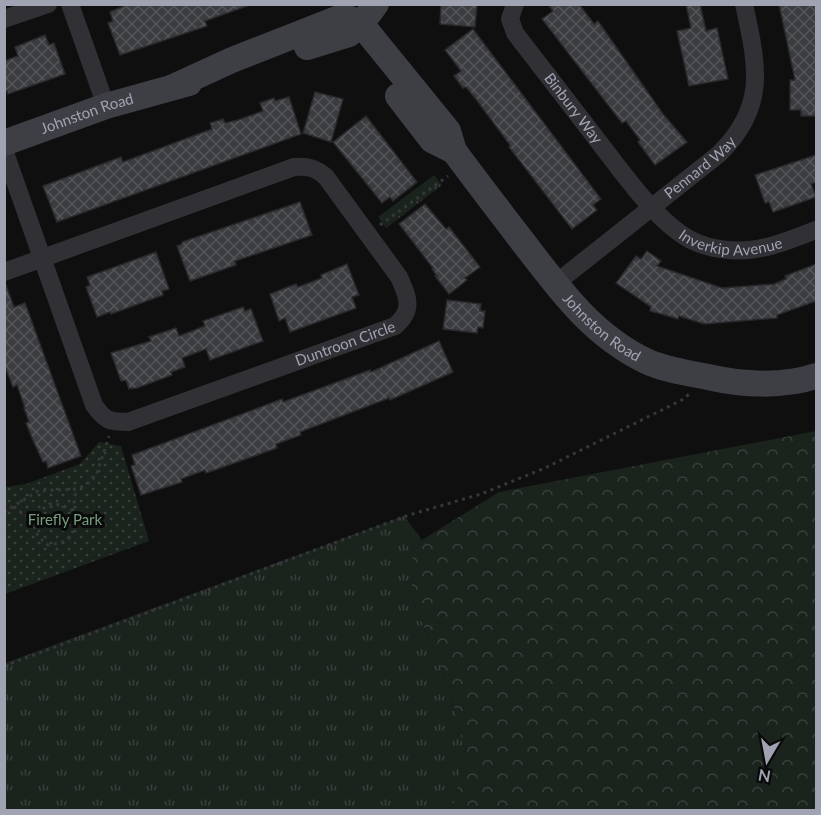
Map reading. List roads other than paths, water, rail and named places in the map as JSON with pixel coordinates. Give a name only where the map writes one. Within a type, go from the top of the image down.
[{"type":"street","points":[[4,19],[48,4]]},
{"type":"street","points":[[70,4],[106,106]]},
{"type":"street","name":"Binbury Way","points":[[514,4],[510,19],[515,33],[652,208]]},
{"type":"street","name":"Pennard Way","points":[[555,284],[733,141],[743,125],[755,90],[755,58],[744,4]]},
{"type":"street","name":"Johnston Road","points":[[4,143],[106,106],[173,87],[232,60],[357,17],[448,131],[459,158],[567,300],[615,344],[648,363],[726,381],[765,384],[804,380],[816,376]]},
{"type":"street","points":[[4,150],[43,258]]},
{"type":"street","name":"Duntroon Circle","points":[[4,272],[294,166],[307,166],[318,170],[326,177],[368,234],[399,277],[407,294],[408,306],[402,319],[394,326],[128,422],[111,422],[101,415],[94,405],[43,258]]},
{"type":"street","name":"Inverkip Avenue","points":[[652,208],[690,240],[726,250],[743,251],[763,248],[816,230]]},
{"type":"park label","name":"Firefly Park","points":[[65,520]]}]
